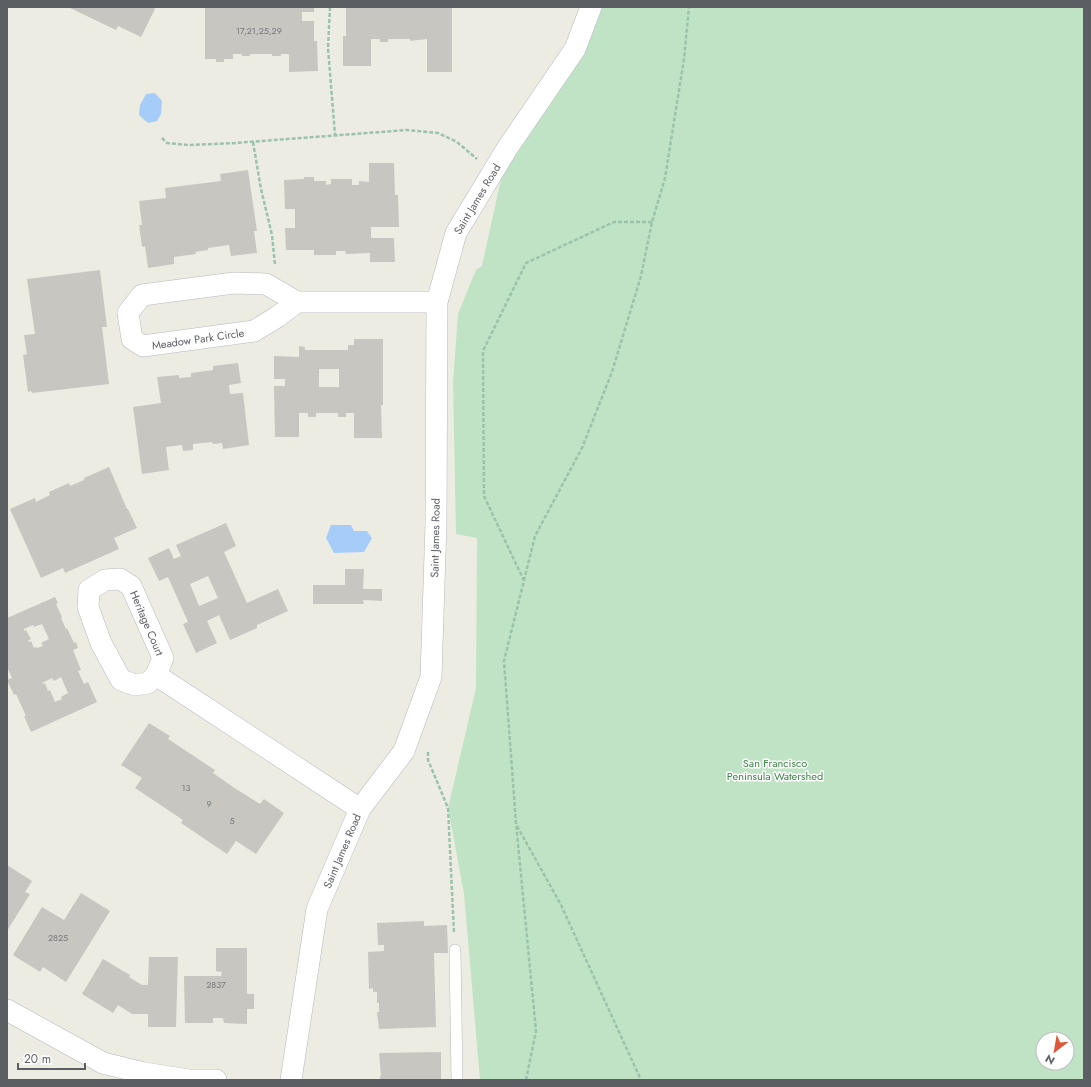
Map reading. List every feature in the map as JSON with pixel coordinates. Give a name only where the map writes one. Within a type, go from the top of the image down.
[{"type":"street","name":"Saint James Road","points":[[291,1080],[318,909],[360,809],[404,751],[431,677],[436,523],[437,302],[456,233],[508,147],[575,49],[591,7]]},
{"type":"street","name":"Meadow Park Circle","points":[[234,283],[266,284],[296,302],[277,318],[254,331],[143,346],[132,339],[128,313],[142,295],[234,283]]},
{"type":"street","points":[[296,302],[437,302]]},
{"type":"street","name":"Heritage Court","points":[[120,579],[131,586],[163,658],[156,674],[148,683],[135,685],[121,680],[101,643],[88,607],[90,590],[105,580],[120,579]]},
{"type":"street","points":[[156,674],[360,809]]},
{"type":"street","points":[[7,1010],[103,1063],[144,1073],[189,1080],[216,1080]]},
{"type":"lane","points":[[455,950],[457,1080]]},
{"type":"path","points":[[330,7],[328,48],[335,135]]},
{"type":"path","points":[[526,1080],[536,1031],[516,823],[504,661],[535,536],[582,448],[612,372],[641,276],[652,222],[665,178],[684,59],[690,7]]},
{"type":"path","points":[[162,138],[167,142],[188,145],[253,142],[407,130],[438,133],[457,142],[477,159]]},
{"type":"path","points":[[253,142],[261,188],[272,235],[278,291]]},
{"type":"path","points":[[524,581],[484,496],[483,351],[526,263],[614,222],[652,222]]},
{"type":"path","points":[[428,745],[428,760],[448,808],[455,950]]},
{"type":"path","points":[[516,823],[561,905],[641,1080]]},
{"type":"green space","name":"San Francisco Peninsula Watershed","points":[[591,7],[1084,7],[1084,1080],[480,1080],[464,894],[448,808],[476,688],[477,538],[456,534],[453,382],[458,314],[476,270],[482,266],[508,147]]},
{"type":"water","points":[[155,93],[162,101],[161,114],[157,121],[148,123],[139,115],[140,105],[146,94]]},
{"type":"water","points":[[331,525],[351,525],[354,531],[367,531],[372,538],[364,552],[334,553],[326,538]]},
{"type":"building","points":[[68,7],[152,7],[155,9],[141,37],[118,26],[116,30]]},
{"type":"building","points":[[205,7],[314,7],[314,12],[302,12],[302,21],[314,21],[314,41],[317,41],[318,71],[289,72],[289,54],[272,56],[272,54],[250,54],[250,56],[242,56],[242,54],[233,54],[233,59],[224,59],[224,62],[216,62],[216,59],[205,59]]},
{"type":"building","points":[[346,7],[452,7],[452,72],[427,72],[427,39],[410,41],[410,39],[388,39],[388,42],[380,42],[380,39],[371,39],[371,66],[343,66],[343,36],[346,36]]},
{"type":"building","points":[[369,163],[394,163],[395,195],[398,195],[399,227],[371,227],[371,238],[394,238],[395,262],[370,262],[370,253],[346,254],[345,251],[336,251],[336,255],[314,255],[314,250],[286,250],[285,228],[295,228],[295,209],[285,209],[284,180],[314,177],[314,181],[326,181],[326,185],[331,184],[331,179],[352,179],[352,185],[359,185],[359,181],[369,182]]},
{"type":"building","points":[[248,170],[257,231],[254,231],[257,253],[231,256],[229,245],[208,248],[208,250],[195,252],[196,254],[174,257],[174,264],[148,268],[145,246],[142,247],[139,225],[142,225],[139,201],[166,198],[165,188],[221,181],[220,174]]},
{"type":"building","points":[[100,270],[107,327],[102,327],[109,384],[32,393],[31,391],[28,392],[23,355],[27,354],[24,335],[35,334],[27,279]]},
{"type":"building","points":[[354,339],[383,339],[383,405],[381,405],[382,438],[354,438],[354,413],[346,413],[346,417],[338,417],[338,413],[316,413],[316,417],[308,417],[308,413],[299,413],[299,437],[275,437],[274,386],[285,386],[285,379],[274,379],[274,356],[299,357],[299,346],[305,347],[305,350],[348,350],[348,345],[354,345]],"holes":[[[319,369],[339,369],[339,387],[319,387]]]},
{"type":"building","points":[[238,363],[241,383],[229,385],[230,394],[243,393],[249,445],[223,449],[222,443],[213,444],[212,442],[193,444],[193,450],[183,451],[182,445],[166,447],[169,470],[142,474],[133,407],[161,403],[157,377],[179,375],[179,378],[191,377],[191,373],[213,370],[213,366]]},
{"type":"building","points":[[109,467],[137,528],[114,538],[119,549],[65,573],[63,568],[41,578],[10,509],[35,498],[36,502],[50,495],[49,492],[69,483],[70,486]]},
{"type":"building","points":[[226,523],[236,546],[224,552],[247,603],[278,589],[288,611],[257,625],[257,628],[230,640],[219,615],[207,621],[217,643],[196,653],[183,624],[188,622],[168,577],[159,581],[148,558],[169,548],[174,559],[181,556],[176,545]],"holes":[[[208,576],[218,598],[199,606],[190,584]]]},
{"type":"building","points":[[345,569],[364,569],[363,589],[382,589],[382,601],[363,600],[364,604],[313,604],[313,585],[345,585]]},
{"type":"building","points":[[55,597],[58,603],[56,604],[62,617],[61,618],[74,643],[76,642],[78,648],[73,650],[81,670],[78,671],[84,684],[88,682],[97,702],[31,732],[24,716],[26,716],[16,694],[14,695],[7,680],[12,678],[7,667],[7,618]],"holes":[[[42,624],[49,639],[41,643],[43,646],[34,648],[31,641],[28,641],[31,639],[24,629],[33,625],[34,627]],[[61,677],[68,693],[61,697],[62,699],[55,702],[50,690],[48,691],[45,683],[42,683],[52,678],[54,681]]]},
{"type":"building","points":[[149,723],[170,736],[168,739],[215,770],[213,773],[236,789],[260,804],[264,799],[284,813],[256,854],[236,841],[227,854],[181,823],[183,820],[135,788],[142,778],[121,765]]},
{"type":"building","points":[[7,865],[32,881],[25,892],[30,894],[7,931]]},
{"type":"building","points":[[81,893],[110,911],[66,982],[43,967],[40,972],[13,955],[42,907],[64,920]]},
{"type":"building","points":[[424,921],[424,926],[447,925],[448,953],[434,953],[436,1027],[379,1029],[377,1012],[379,1012],[379,1003],[377,1003],[377,992],[373,992],[373,988],[369,989],[368,952],[384,951],[384,945],[378,945],[377,923]]},
{"type":"building","points":[[216,948],[247,948],[247,994],[254,994],[254,1009],[247,1009],[247,1024],[224,1023],[223,1018],[213,1018],[213,1023],[185,1023],[184,976],[221,976],[222,972],[216,971]]},
{"type":"building","points":[[149,957],[178,957],[176,1027],[148,1027],[148,1014],[132,1014],[118,1005],[113,1013],[82,994],[103,959],[130,975],[129,977],[142,985],[148,985]]},
{"type":"building","points":[[441,1052],[441,1080],[380,1080],[379,1053]]}]
